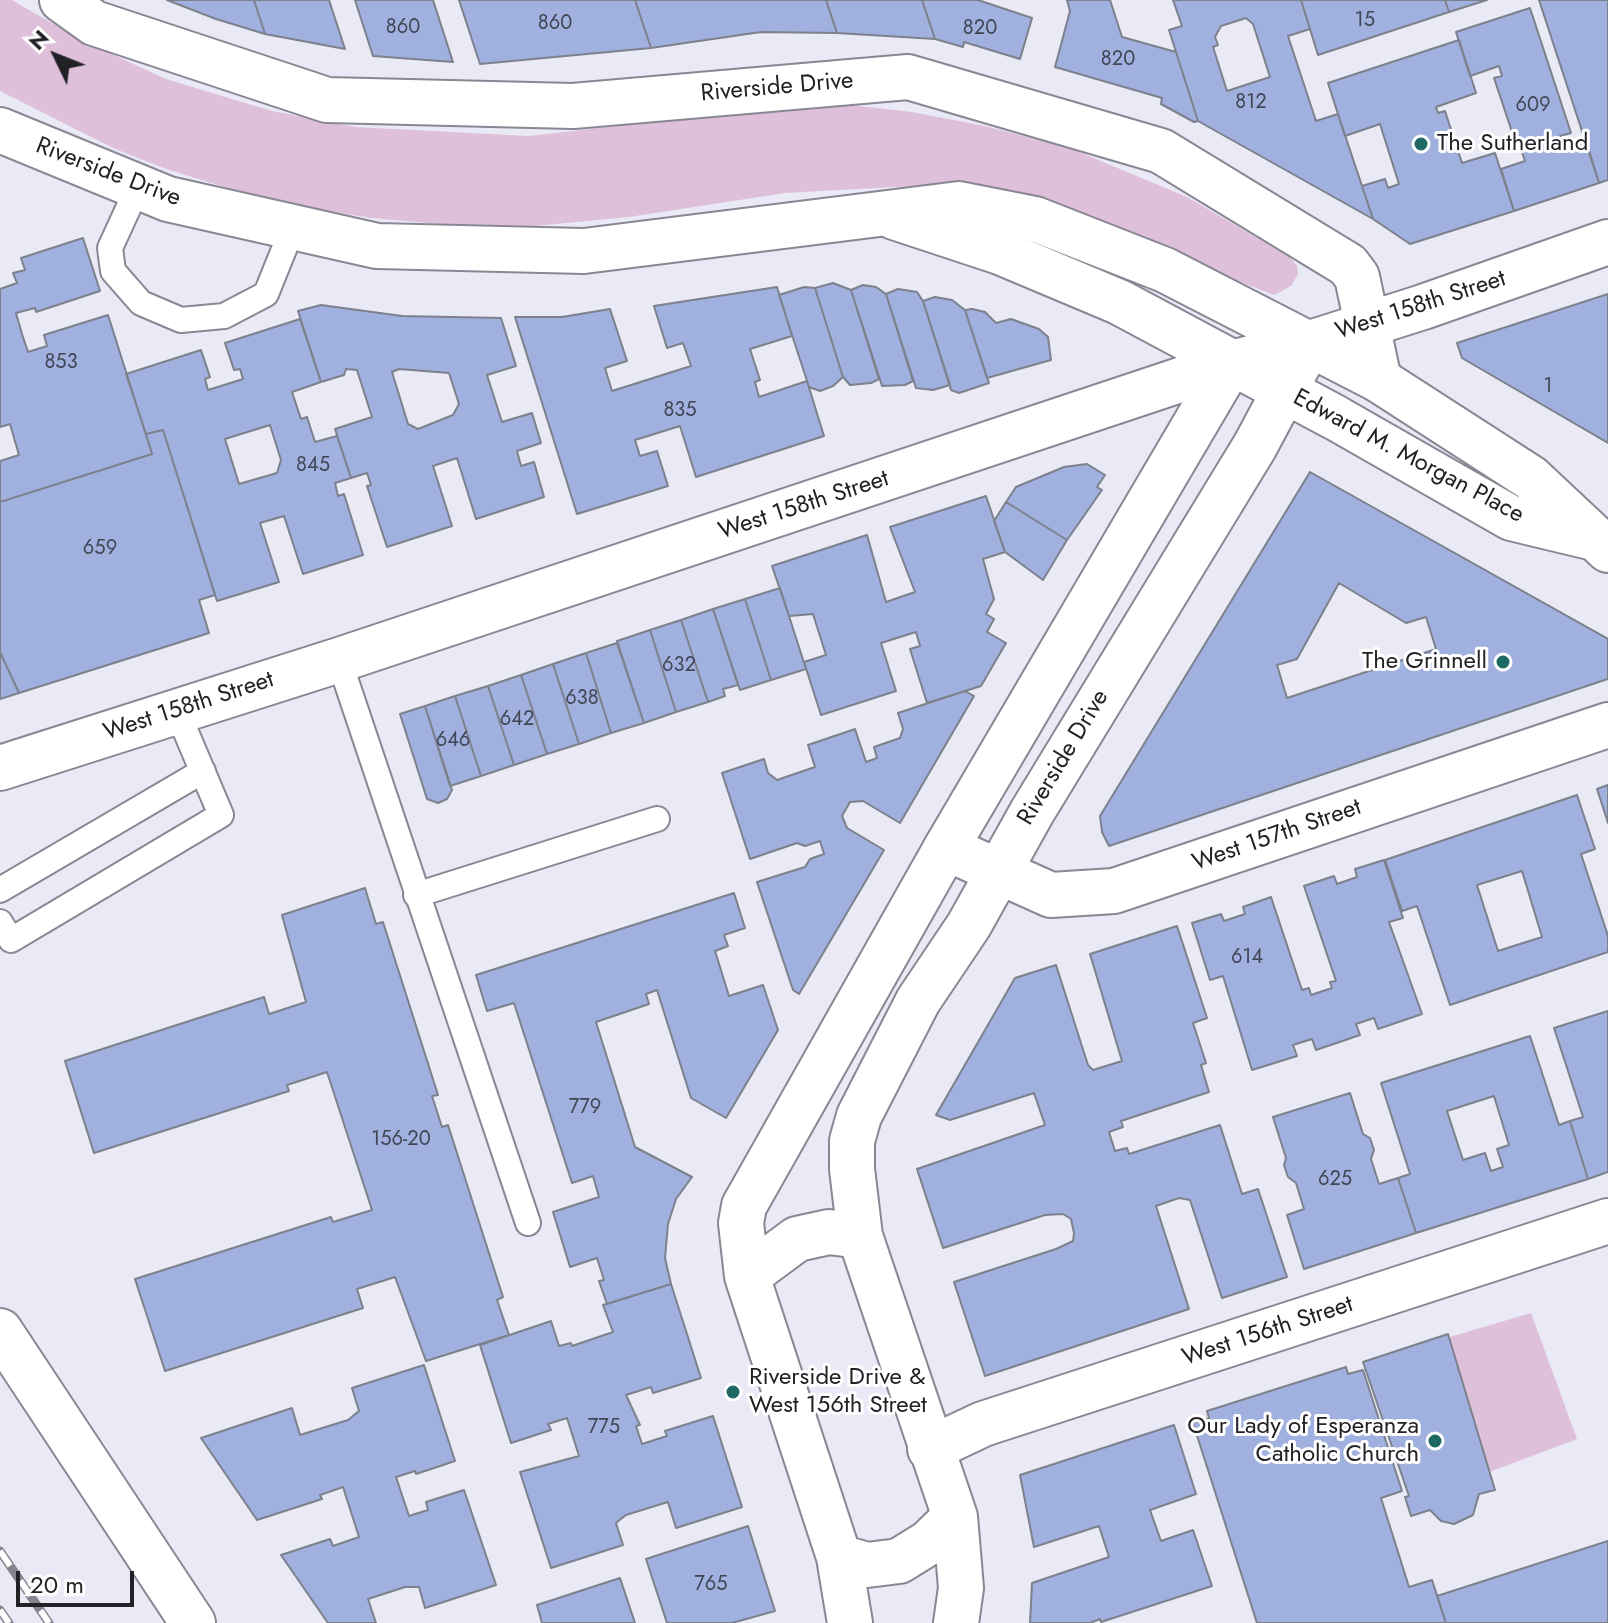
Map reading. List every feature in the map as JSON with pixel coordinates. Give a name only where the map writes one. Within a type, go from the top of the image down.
[{"type":"main road","name":"Riverside Drive","points":[[62,0],[94,23],[327,100],[573,106],[908,77],[1161,151],[1348,265],[1357,277],[1379,380]]},
{"type":"main road","name":"Riverside Drive","points":[[0,130],[168,199],[377,246],[584,251],[959,204],[1035,219],[1165,270],[1310,343],[1287,392],[997,871],[969,925],[918,1001],[859,1116],[852,1141],[860,1236],[955,1517],[961,1588],[956,1623]]},
{"type":"main road","name":"Riverside Drive","points":[[884,214],[1000,252],[1119,302],[1231,363]]},
{"type":"main road","name":"West 158th Street","points":[[0,768],[339,660],[1231,363],[1310,343],[1608,242]]},
{"type":"main road","name":"Edward M. Morgan Place","points":[[1310,343],[1379,380],[1531,478],[1599,543]]},
{"type":"main road","name":"Edward M. Morgan Place","points":[[1231,363],[1511,518],[1599,543]]},
{"type":"main road","points":[[850,1623],[839,1557],[747,1276],[741,1223],[744,1206],[946,848],[1231,363]]},
{"type":"main road","name":"West 157th Street","points":[[946,848],[1051,895],[1114,891],[1608,725]]},
{"type":"main road","name":"West 156th Street","points":[[930,1449],[983,1424],[1608,1221]]},
{"type":"main road","points":[[747,1276],[797,1239],[829,1232],[860,1236]]},
{"type":"main road","points":[[0,1331],[193,1623]]},
{"type":"main road","points":[[839,1557],[867,1565],[899,1561],[922,1549],[955,1517]]},
{"type":"lane","points":[[138,187],[110,248],[113,271],[141,303],[181,320],[224,316],[266,294],[293,227]]},
{"type":"lane","points":[[339,660],[528,1223]]},
{"type":"lane","points":[[0,922],[11,940],[221,815],[177,711]]},
{"type":"lane","points":[[0,890],[203,771]]},
{"type":"lane","points":[[416,895],[657,819]]},
{"type":"shaded area","points":[[0,0],[12,0],[81,40],[166,79],[272,111],[355,127],[529,136],[730,113],[850,105],[912,112],[985,126],[1072,149],[1187,197],[1290,257],[1297,266],[1298,274],[1291,286],[1274,295],[1142,243],[922,189],[895,187],[785,193],[629,217],[535,226],[451,225],[371,218],[270,201],[169,170],[115,149],[0,91]]},
{"type":"shaded area","points":[[1531,1313],[1577,1439],[1489,1472],[1450,1337]]},
{"type":"building","points":[[167,0],[254,0],[265,34],[216,19]]},
{"type":"building","points":[[254,0],[329,0],[345,49],[265,34]]},
{"type":"building","points":[[355,0],[433,0],[453,62],[373,56]]},
{"type":"building","points":[[459,0],[635,0],[651,48],[480,64]]},
{"type":"building","points":[[635,0],[826,0],[837,33],[761,32],[651,48]]},
{"type":"building","points":[[826,0],[922,0],[935,39],[837,33]]},
{"type":"building","points":[[922,0],[978,0],[1032,18],[1020,59],[964,42],[963,47],[935,39]]},
{"type":"building","points":[[1067,0],[1110,0],[1122,37],[1176,52],[1198,121],[1194,122],[1161,104],[1162,98],[1055,67],[1070,11]]},
{"type":"building","points":[[1173,0],[1301,0],[1310,29],[1288,36],[1316,121],[1338,114],[1373,219],[1198,121],[1169,30],[1182,26]],"holes":[[[1246,18],[1253,24],[1270,77],[1227,91],[1213,47],[1218,45],[1215,37],[1221,26]]]},
{"type":"building","points":[[1301,0],[1445,0],[1449,12],[1318,55]]},
{"type":"building","points":[[1445,0],[1487,0],[1449,12]]},
{"type":"building","points":[[1539,0],[1608,0],[1608,180],[1599,183]]},
{"type":"building","points":[[1530,8],[1571,133],[1560,136],[1563,147],[1585,137],[1599,183],[1514,211],[1501,169],[1525,161],[1521,149],[1518,150],[1494,78],[1502,76],[1499,66],[1470,76],[1456,32]]},
{"type":"building","name":"The Sutherland","points":[[1459,40],[1476,93],[1436,107],[1438,113],[1445,111],[1462,163],[1495,153],[1514,211],[1410,244],[1373,219],[1362,186],[1385,179],[1388,188],[1399,184],[1380,124],[1345,136],[1328,83]]},
{"type":"building","points":[[83,238],[100,291],[36,312],[35,308],[16,313],[22,334],[28,352],[47,346],[44,335],[108,315],[152,454],[0,502],[0,461],[19,455],[10,424],[0,427],[0,289],[17,283],[13,273],[25,270],[21,258]]},
{"type":"building","points":[[833,283],[851,290],[879,379],[871,383],[850,385],[843,377],[815,288]]},
{"type":"building","points":[[863,285],[876,287],[886,294],[913,381],[905,385],[882,386],[851,290]]},
{"type":"building","points":[[777,287],[792,336],[750,349],[760,380],[755,382],[759,397],[807,381],[824,436],[696,477],[680,426],[635,440],[640,456],[657,451],[668,486],[577,514],[515,317],[562,317],[610,309],[627,361],[605,368],[612,391],[691,366],[683,343],[667,348],[654,306]]},
{"type":"building","points":[[804,287],[815,288],[843,377],[833,386],[820,391],[809,387],[779,295]]},
{"type":"building","points":[[898,289],[917,292],[923,301],[950,385],[933,390],[916,388],[886,294]]},
{"type":"building","points":[[1608,294],[1608,443],[1462,358],[1457,343]]},
{"type":"building","points":[[935,297],[952,300],[965,310],[989,383],[959,393],[951,390],[923,301]]},
{"type":"building","points":[[321,305],[402,316],[501,318],[516,366],[487,375],[502,422],[532,413],[541,443],[517,451],[521,466],[534,462],[544,497],[476,519],[457,458],[433,466],[452,526],[387,547],[367,486],[371,485],[367,473],[351,478],[335,429],[372,417],[357,370],[346,369],[344,375],[321,382],[298,311]],"holes":[[[399,369],[449,373],[459,404],[453,415],[418,429],[408,424],[392,372]]]},
{"type":"building","points":[[965,310],[985,312],[996,323],[1011,319],[1039,329],[1048,337],[1051,360],[987,378]]},
{"type":"building","points":[[300,319],[321,382],[292,392],[301,419],[307,417],[315,442],[337,436],[351,478],[335,483],[338,496],[344,494],[363,555],[303,574],[284,516],[260,523],[279,582],[217,601],[163,430],[146,434],[126,374],[201,350],[210,377],[205,379],[208,390],[243,379],[240,369],[234,370],[225,343]],"holes":[[[270,425],[281,460],[277,473],[239,484],[225,439]]]},
{"type":"building","points":[[163,430],[215,595],[199,600],[209,633],[19,693],[0,652],[0,502],[152,454],[146,434]]},
{"type":"building","points":[[1087,464],[1105,475],[1097,487],[1102,490],[1067,540],[1006,502],[1016,487],[1064,467]]},
{"type":"building","name":"The Grinnell","points":[[1310,472],[1608,639],[1608,679],[1109,846],[1102,832],[1100,816]],"holes":[[[1339,583],[1406,623],[1426,617],[1436,649],[1287,698],[1277,665],[1297,659]]]},
{"type":"building","points":[[986,496],[1005,552],[983,559],[994,599],[986,614],[994,619],[987,632],[1006,643],[981,686],[927,703],[910,649],[920,646],[916,632],[881,643],[896,691],[821,715],[804,662],[826,655],[813,614],[789,616],[772,566],[867,535],[886,602],[915,592],[890,527]]},
{"type":"building","points":[[1006,502],[1067,540],[1043,580],[1005,552],[994,521]]},
{"type":"building","points":[[780,588],[806,669],[771,680],[745,599]]},
{"type":"building","points":[[745,599],[771,680],[740,690],[713,609]]},
{"type":"building","points":[[713,609],[738,685],[723,689],[725,696],[708,702],[681,620]]},
{"type":"building","points":[[681,620],[708,702],[676,712],[650,630]]},
{"type":"building","points":[[650,630],[676,712],[644,723],[617,641]]},
{"type":"building","points":[[617,643],[644,723],[611,733],[586,653]]},
{"type":"building","points":[[0,652],[19,693],[0,699]]},
{"type":"building","points":[[586,653],[611,733],[579,744],[553,664]]},
{"type":"building","points":[[553,664],[579,744],[547,754],[521,675]]},
{"type":"building","points":[[521,675],[547,754],[514,765],[488,686]]},
{"type":"building","points":[[488,686],[514,765],[481,776],[455,696]]},
{"type":"building","points":[[965,691],[974,696],[900,823],[863,801],[850,802],[842,816],[847,828],[884,850],[799,994],[793,990],[757,882],[805,867],[810,859],[824,854],[820,841],[805,846],[797,843],[750,859],[722,773],[764,759],[768,773],[777,780],[815,767],[808,745],[855,729],[866,762],[877,758],[874,747],[900,738],[903,729],[898,713]]},
{"type":"building","points":[[455,696],[481,776],[450,786],[425,706]]},
{"type":"building","points":[[425,706],[452,790],[447,799],[438,803],[427,799],[400,714]]},
{"type":"building","points":[[1608,785],[1608,823],[1597,789]]},
{"type":"building","points":[[1577,795],[1595,849],[1581,854],[1608,936],[1608,952],[1450,1005],[1417,906],[1402,911],[1385,860]],"holes":[[[1522,871],[1542,937],[1498,951],[1477,885]]]},
{"type":"building","points":[[1384,860],[1403,918],[1389,922],[1422,1014],[1378,1029],[1374,1018],[1356,1024],[1360,1035],[1316,1050],[1312,1039],[1293,1045],[1297,1056],[1252,1070],[1223,976],[1210,980],[1192,923],[1221,914],[1224,921],[1245,914],[1243,907],[1271,897],[1302,990],[1309,988],[1311,995],[1332,988],[1330,982],[1336,981],[1304,886],[1334,876],[1337,884],[1357,877],[1355,869]]},
{"type":"building","points":[[365,888],[376,924],[383,922],[438,1095],[432,1096],[442,1127],[448,1125],[503,1297],[497,1300],[509,1335],[426,1361],[395,1277],[357,1289],[363,1308],[165,1371],[135,1279],[331,1217],[333,1222],[372,1210],[327,1072],[287,1085],[289,1091],[94,1153],[65,1061],[264,997],[269,1014],[306,1002],[282,915]]},
{"type":"building","points":[[734,893],[745,928],[724,935],[728,946],[715,951],[729,996],[763,985],[778,1030],[726,1118],[691,1098],[657,990],[646,994],[649,1004],[596,1022],[635,1147],[692,1177],[676,1199],[668,1224],[665,1258],[671,1284],[607,1304],[599,1281],[604,1280],[597,1258],[570,1267],[553,1212],[599,1197],[593,1176],[572,1183],[514,1003],[487,1011],[476,975]]},
{"type":"building","points":[[1177,926],[1207,1018],[1193,1023],[1206,1063],[1201,1065],[1209,1092],[1121,1121],[1123,1127],[1109,1132],[1115,1151],[1127,1148],[1129,1154],[1220,1125],[1242,1194],[1258,1189],[1287,1277],[1222,1298],[1190,1200],[1179,1198],[1156,1206],[1189,1309],[985,1376],[954,1282],[1056,1249],[1073,1241],[1074,1233],[1071,1219],[1063,1214],[1045,1215],[943,1248],[917,1169],[1045,1125],[1034,1093],[950,1120],[936,1115],[1015,978],[1056,965],[1088,1065],[1093,1070],[1122,1061],[1090,954]]},
{"type":"building","points":[[1608,1011],[1608,1172],[1588,1179],[1570,1121],[1583,1117],[1554,1028]]},
{"type":"building","points":[[1530,1036],[1559,1125],[1570,1121],[1588,1179],[1416,1233],[1398,1178],[1410,1174],[1381,1083]],"holes":[[[1494,1096],[1509,1145],[1497,1149],[1503,1167],[1491,1171],[1485,1153],[1463,1160],[1447,1111]]]},
{"type":"building","points":[[1350,1093],[1363,1134],[1370,1138],[1374,1150],[1371,1159],[1379,1184],[1398,1178],[1416,1233],[1304,1269],[1287,1215],[1304,1209],[1296,1183],[1288,1177],[1284,1165],[1286,1158],[1273,1117]]},
{"type":"building","points":[[671,1284],[701,1378],[653,1393],[651,1387],[626,1395],[640,1425],[636,1426],[642,1444],[667,1436],[665,1431],[713,1416],[742,1507],[676,1528],[668,1502],[626,1515],[616,1523],[623,1545],[551,1568],[520,1472],[579,1456],[567,1418],[548,1424],[551,1430],[511,1443],[480,1345],[551,1321],[559,1346],[571,1343],[572,1346],[613,1332],[603,1305]]},
{"type":"building","name":"Our Lady of Esperanza Catholic Church","points":[[1448,1334],[1495,1490],[1479,1494],[1473,1515],[1454,1524],[1441,1521],[1430,1510],[1411,1516],[1405,1497],[1409,1496],[1363,1362]]},
{"type":"building","points":[[424,1365],[455,1461],[396,1477],[409,1516],[428,1510],[426,1502],[464,1490],[496,1585],[425,1608],[419,1587],[405,1587],[368,1599],[376,1623],[328,1623],[281,1555],[330,1539],[333,1546],[359,1537],[343,1487],[320,1495],[322,1499],[257,1520],[201,1438],[292,1408],[300,1435],[348,1420],[359,1411],[352,1388]]},
{"type":"building","points":[[1346,1367],[1348,1374],[1363,1370],[1402,1491],[1381,1498],[1409,1587],[1432,1580],[1446,1623],[1257,1623],[1193,1423],[1209,1418],[1207,1411]]},
{"type":"building","points":[[1174,1425],[1196,1494],[1150,1510],[1161,1541],[1193,1530],[1212,1586],[1101,1622],[1100,1619],[1090,1623],[1030,1623],[1032,1583],[1109,1557],[1099,1526],[1034,1547],[1020,1475]]},
{"type":"building","points":[[748,1526],[775,1611],[732,1623],[667,1623],[646,1559]]},
{"type":"building","points":[[1608,1541],[1608,1623],[1446,1623],[1437,1596]]},
{"type":"building","points":[[620,1578],[635,1623],[542,1623],[537,1605]]},
{"type":"railway","points":[[0,1551],[49,1623]]},
{"type":"railway","points":[[0,1610],[9,1623]]},
{"type":"place","name":"The Sutherland","points":[[1421,144]]},
{"type":"place","name":"The Grinnell","points":[[1503,662]]},
{"type":"place","name":"Riverside Drive & West 156th Street","points":[[733,1392]]},
{"type":"place","name":"Our Lady of Esperanza Catholic Church","points":[[1435,1441]]}]
